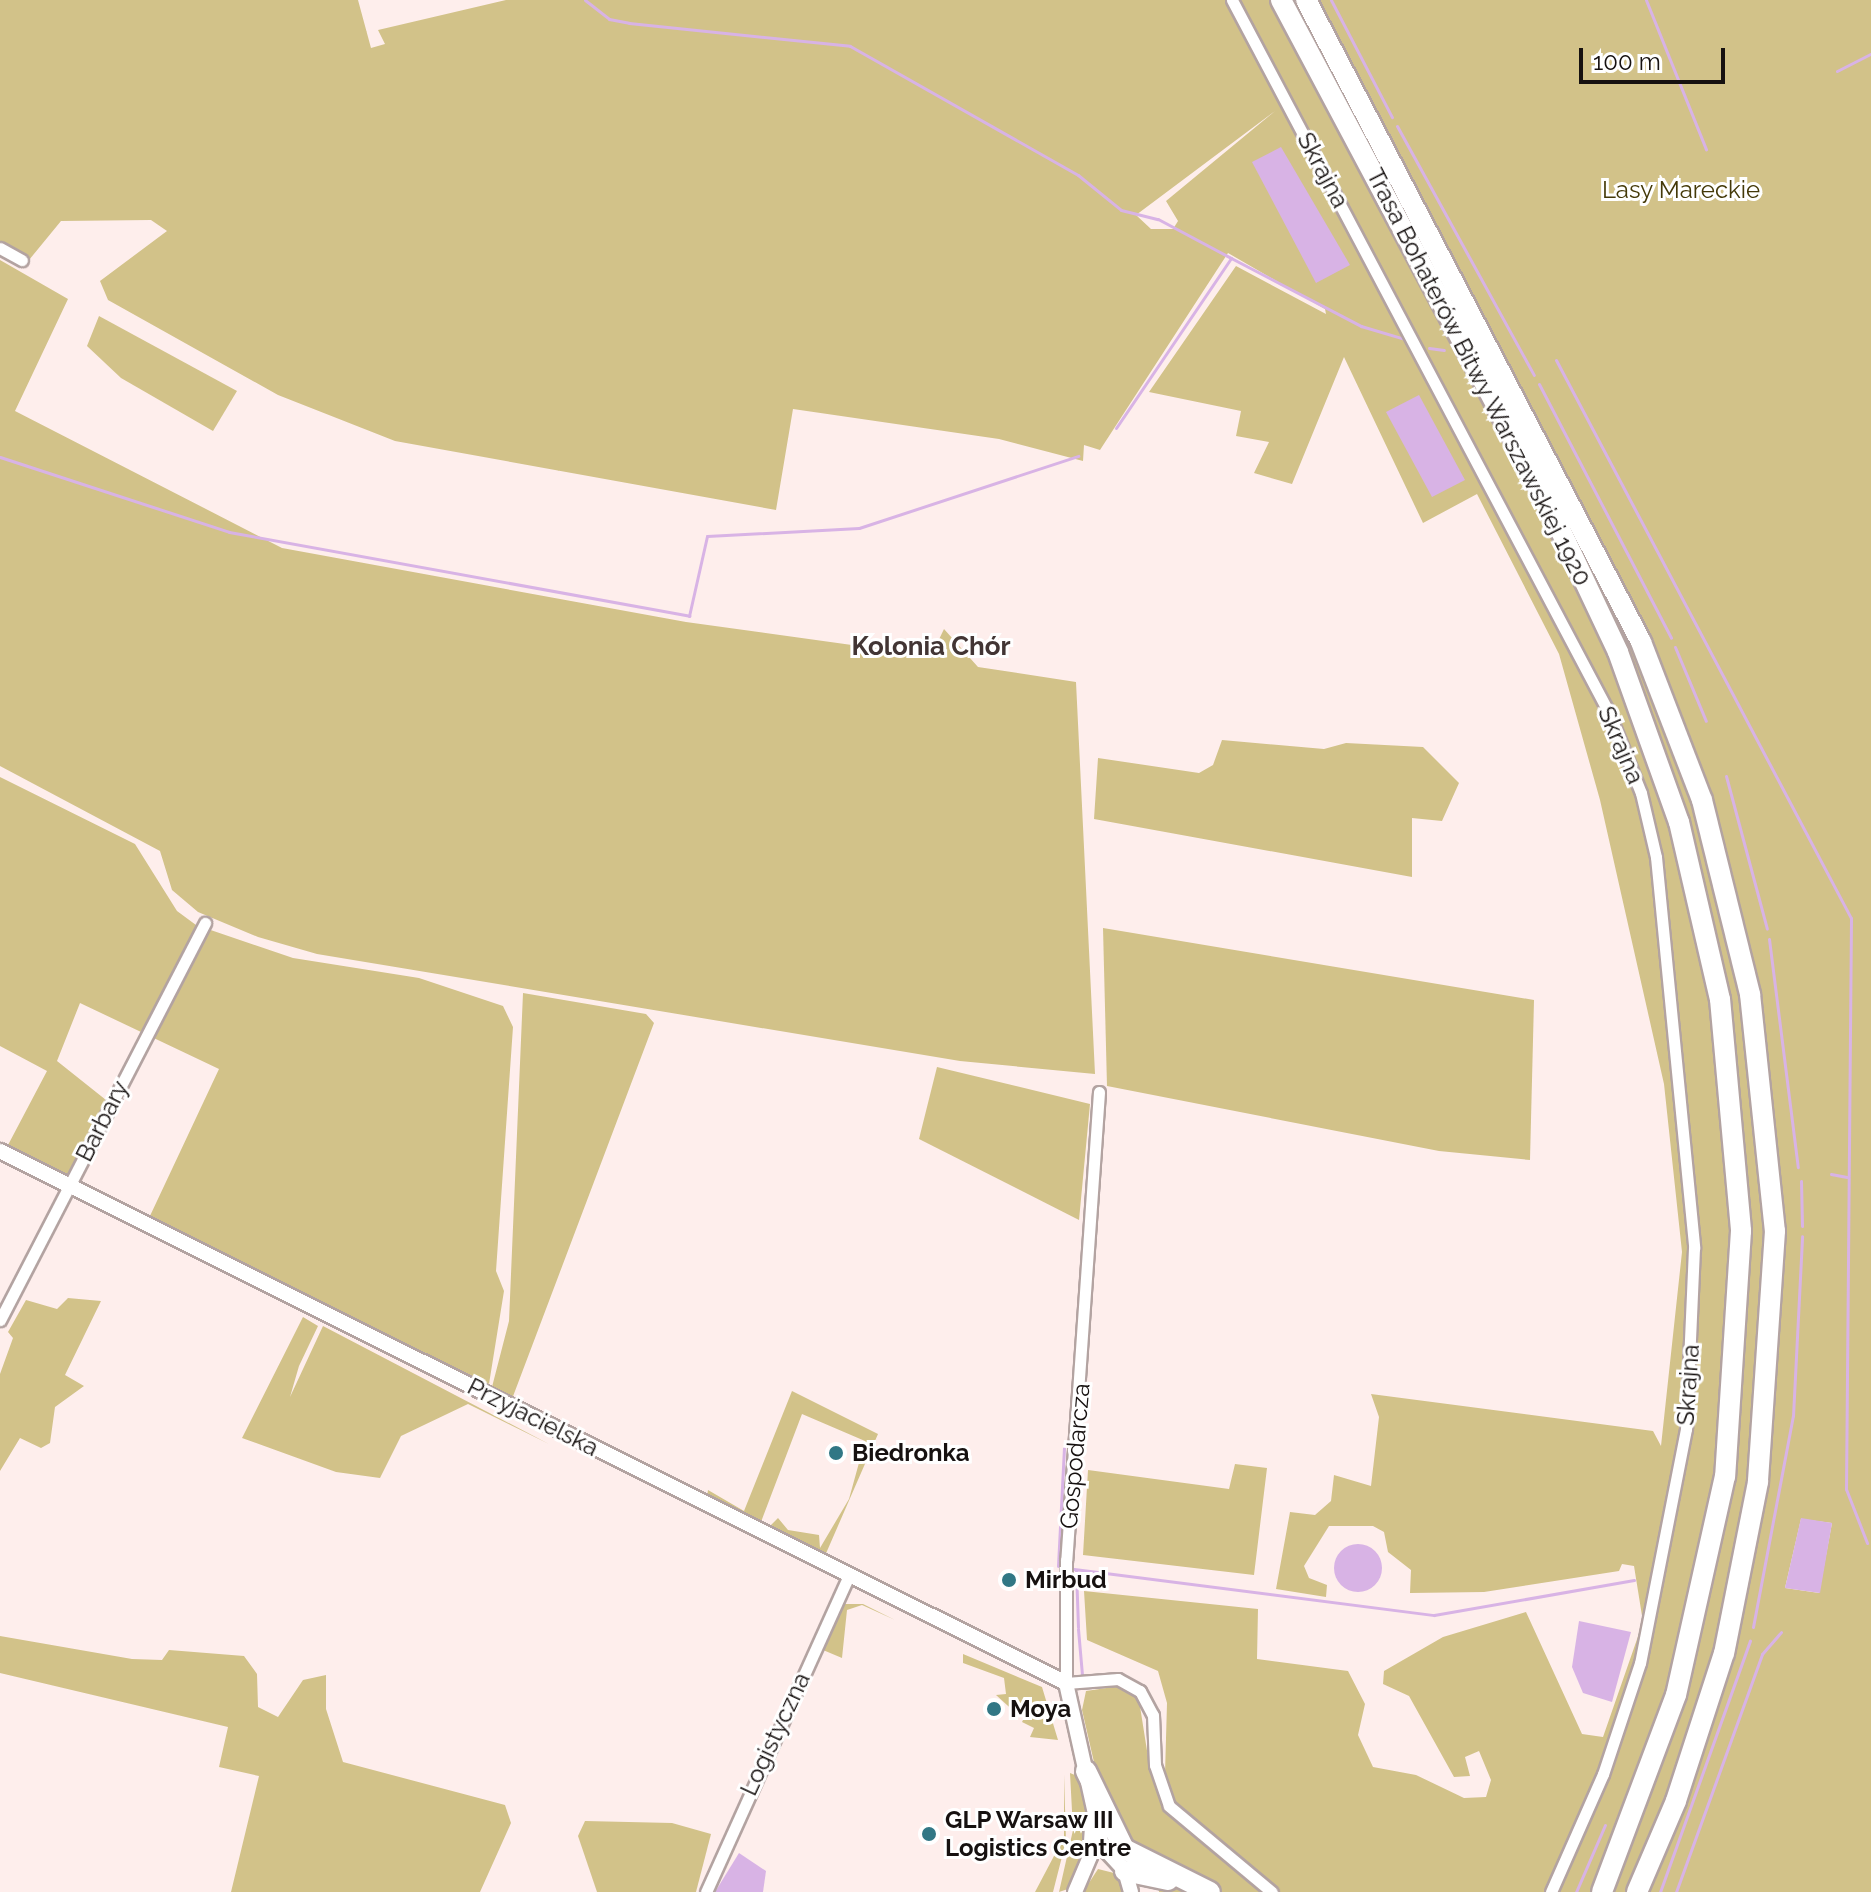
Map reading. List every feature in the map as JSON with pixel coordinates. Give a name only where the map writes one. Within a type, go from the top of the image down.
[{"type":"highway","name":"Trasa Bohaterów Bitwy Warszawskiej 1920","points":[[1281,0],[1542,491],[1660,762],[1702,913],[1728,1051],[1741,1305],[1725,1476],[1692,1641],[1645,1789],[1602,1892]]},
{"type":"highway","name":"Trasa Bohaterów Bitwy Warszawskiej 1920","points":[[1306,0],[1573,502],[1686,753],[1737,925],[1762,1070],[1774,1311],[1758,1482],[1736,1605],[1693,1753],[1637,1892]]},
{"type":"highway","points":[[1086,1771],[1124,1849],[1180,1880],[1210,1892]]},
{"type":"highway","points":[[1119,1867],[1180,1880]]},
{"type":"street","name":"Skrajna","points":[[1232,0],[1609,713],[1641,793],[1663,916],[1694,1248],[1686,1429],[1661,1576],[1608,1761],[1551,1892]]},
{"type":"street","points":[[0,248],[22,260]]},
{"type":"street","name":"Barbary","points":[[0,1320],[205,923]]},
{"type":"street","name":"Gospodarcza","points":[[1073,1891],[1086,1866],[1093,1816],[1066,1683],[1068,1527],[1099,1092]]},
{"type":"street","name":"Przyjacielska","points":[[0,1151],[848,1578],[1066,1683]]},
{"type":"street","name":"Logistyczna","points":[[706,1892],[848,1578]]},
{"type":"street","points":[[1066,1683],[1118,1679],[1140,1691],[1153,1715],[1155,1765],[1169,1806],[1272,1892]]},
{"type":"street","name":"Gospodarcza","points":[[1093,1816],[1131,1892]]},
{"type":"street","points":[[1086,1866],[1119,1867]]},
{"type":"green space","name":"Lasy Mareckie","points":[[0,0],[358,0],[371,48],[385,44],[378,30],[506,0],[1871,0],[1871,1892],[1159,1892],[1160,1877],[1142,1876],[1112,1854],[1100,1821],[1140,1857],[1102,1797],[1082,1710],[1086,1691],[1120,1686],[1139,1700],[1151,1776],[1164,1810],[1167,1703],[1158,1671],[1087,1640],[1084,1591],[1258,1609],[1257,1659],[1348,1671],[1365,1704],[1358,1735],[1373,1767],[1416,1775],[1464,1798],[1486,1797],[1491,1780],[1479,1751],[1465,1757],[1470,1776],[1454,1777],[1409,1696],[1383,1684],[1384,1671],[1443,1637],[1526,1612],[1582,1734],[1603,1737],[1643,1622],[1634,1566],[1622,1564],[1619,1571],[1484,1592],[1410,1593],[1411,1570],[1388,1552],[1384,1532],[1373,1526],[1329,1526],[1304,1566],[1309,1578],[1327,1585],[1326,1597],[1276,1589],[1290,1512],[1315,1515],[1331,1501],[1334,1475],[1371,1486],[1379,1417],[1371,1394],[1653,1431],[1661,1446],[1682,1252],[1664,1084],[1600,800],[1559,654],[1477,494],[1423,523],[1344,357],[1292,484],[1254,473],[1269,442],[1236,436],[1241,411],[1149,392],[1236,266],[1326,314],[1325,309],[1228,253],[1100,450],[1084,445],[1083,461],[999,439],[793,409],[776,510],[395,441],[278,395],[108,300],[100,281],[167,231],[151,220],[61,221],[29,260],[0,244]],"holes":[[[1275,111],[1166,201],[1178,221],[1173,229],[1151,229],[1136,215]],[[1801,1519],[1832,1523],[1819,1593],[1785,1588]]]},
{"type":"green space","points":[[0,260],[68,299],[15,411],[282,548],[686,622],[931,656],[944,629],[978,667],[1076,682],[1095,1074],[960,1061],[317,954],[258,937],[198,912],[172,890],[160,851],[0,766]]},
{"type":"green space","points":[[99,316],[237,391],[213,431],[121,378],[87,346]]},
{"type":"green space","points":[[1222,740],[1324,749],[1346,743],[1423,747],[1459,783],[1442,821],[1412,818],[1412,877],[1094,819],[1098,758],[1199,773],[1213,765]]},
{"type":"green space","points":[[0,777],[135,844],[177,911],[196,925],[293,958],[419,978],[503,1006],[513,1027],[496,1271],[504,1291],[489,1384],[149,1218],[219,1069],[80,1003],[57,1061],[106,1100],[70,1176],[8,1145],[47,1071],[0,1046]]},
{"type":"green space","points":[[1103,928],[1534,1000],[1530,1160],[1439,1151],[1107,1086]]},
{"type":"green space","points":[[523,993],[646,1014],[654,1023],[512,1399],[492,1387],[509,1321]]},
{"type":"green space","points":[[937,1067],[1090,1104],[1079,1220],[919,1139]]},
{"type":"green space","points":[[68,1298],[101,1301],[65,1375],[84,1386],[55,1407],[50,1443],[41,1448],[20,1438],[0,1471],[0,1374],[13,1338],[8,1332],[26,1300],[57,1309]]},
{"type":"green space","points":[[303,1317],[318,1326],[299,1366],[290,1397],[323,1326],[549,1444],[468,1404],[401,1436],[380,1478],[336,1472],[242,1438]]},
{"type":"green space","points":[[792,1391],[878,1434],[824,1558],[771,1525],[778,1518],[788,1530],[819,1535],[820,1548],[849,1499],[865,1441],[802,1414],[761,1522],[707,1497],[708,1490],[744,1511]]},
{"type":"green space","points":[[1235,1464],[1267,1468],[1254,1575],[1083,1555],[1088,1470],[1229,1489]]},
{"type":"green space","points":[[844,1604],[863,1604],[895,1620],[862,1605],[847,1610],[842,1658],[823,1650]]},
{"type":"green space","points":[[0,1636],[132,1659],[162,1660],[169,1650],[244,1656],[257,1674],[258,1707],[278,1717],[303,1680],[326,1675],[326,1709],[343,1762],[505,1805],[511,1823],[480,1892],[231,1892],[259,1776],[219,1767],[228,1727],[0,1673]]},
{"type":"green space","points":[[963,1654],[1042,1687],[1058,1740],[1030,1737],[1034,1728],[1022,1722],[1028,1710],[1018,1715],[996,1695],[1006,1694],[1004,1678],[963,1663]]},
{"type":"green space","points":[[1070,1773],[1082,1778],[1088,1830],[1084,1860],[1068,1889],[1059,1892],[1073,1830]]},
{"type":"green space","points":[[1064,1774],[1066,1841],[1053,1892],[1035,1892],[1064,1837]]},
{"type":"green space","points":[[585,1821],[672,1823],[711,1834],[696,1892],[597,1892],[578,1836]]},
{"type":"green space","points":[[1098,1869],[1118,1874],[1123,1892],[1083,1892]]},
{"type":"shaded area","points":[[1281,147],[1350,265],[1316,283],[1252,162]]},
{"type":"shaded area","points":[[1419,395],[1465,480],[1432,497],[1386,412]]},
{"type":"shaded area","points":[[1801,1518],[1832,1523],[1820,1593],[1785,1588]]},
{"type":"shaded area","points":[[1358,1544],[1375,1551],[1382,1568],[1375,1585],[1358,1592],[1341,1585],[1334,1568],[1341,1551]]},
{"type":"shaded area","points":[[1579,1621],[1631,1632],[1612,1702],[1583,1693],[1572,1667]]},
{"type":"shaded area","points":[[739,1853],[766,1871],[763,1892],[715,1892]]},
{"type":"waterway","points":[[585,0],[609,19],[629,23],[850,46],[1078,175],[1121,210],[1158,219],[1231,258]]},
{"type":"waterway","points":[[1331,0],[1392,117]]},
{"type":"waterway","points":[[1646,0],[1706,149]]},
{"type":"waterway","points":[[1837,71],[1871,54]]},
{"type":"waterway","points":[[1397,126],[1534,375]]},
{"type":"waterway","points":[[1116,428],[1231,258],[1361,326],[1405,339]]},
{"type":"waterway","points":[[1429,348],[1444,350]]},
{"type":"waterway","points":[[1556,360],[1851,918],[1846,1489],[1867,1543]]},
{"type":"waterway","points":[[1539,384],[1671,638]]},
{"type":"waterway","points":[[0,457],[229,532],[689,616],[707,536],[859,528],[1078,456]]},
{"type":"waterway","points":[[1675,647],[1706,721]]},
{"type":"waterway","points":[[1726,776],[1767,929]]},
{"type":"waterway","points":[[1769,939],[1798,1167]]},
{"type":"waterway","points":[[1831,1174],[1847,1177]]},
{"type":"waterway","points":[[1801,1181],[1802,1226]]},
{"type":"waterway","points":[[1753,1627],[1793,1416],[1802,1236]]},
{"type":"waterway","points":[[1058,1566],[1064,1448]]},
{"type":"waterway","points":[[1074,1569],[1434,1615],[1634,1580]]},
{"type":"waterway","points":[[1076,1570],[1078,1627]]},
{"type":"waterway","points":[[1078,1629],[1082,1675]]},
{"type":"waterway","points":[[1676,1892],[1762,1654],[1781,1632]]},
{"type":"waterway","points":[[1660,1892],[1750,1641]]},
{"type":"waterway","points":[[1576,1892],[1605,1825]]},
{"type":"place","name":"Biedronka","points":[[836,1453]]},
{"type":"place","name":"Mirbud","points":[[1009,1580]]},
{"type":"place","name":"Moya","points":[[994,1709]]},
{"type":"place","name":"GLP Warsaw III Logistics Centre","points":[[929,1834]]},
{"type":"district","name":"Kolonia Chór","points":[[931,647]]}]
